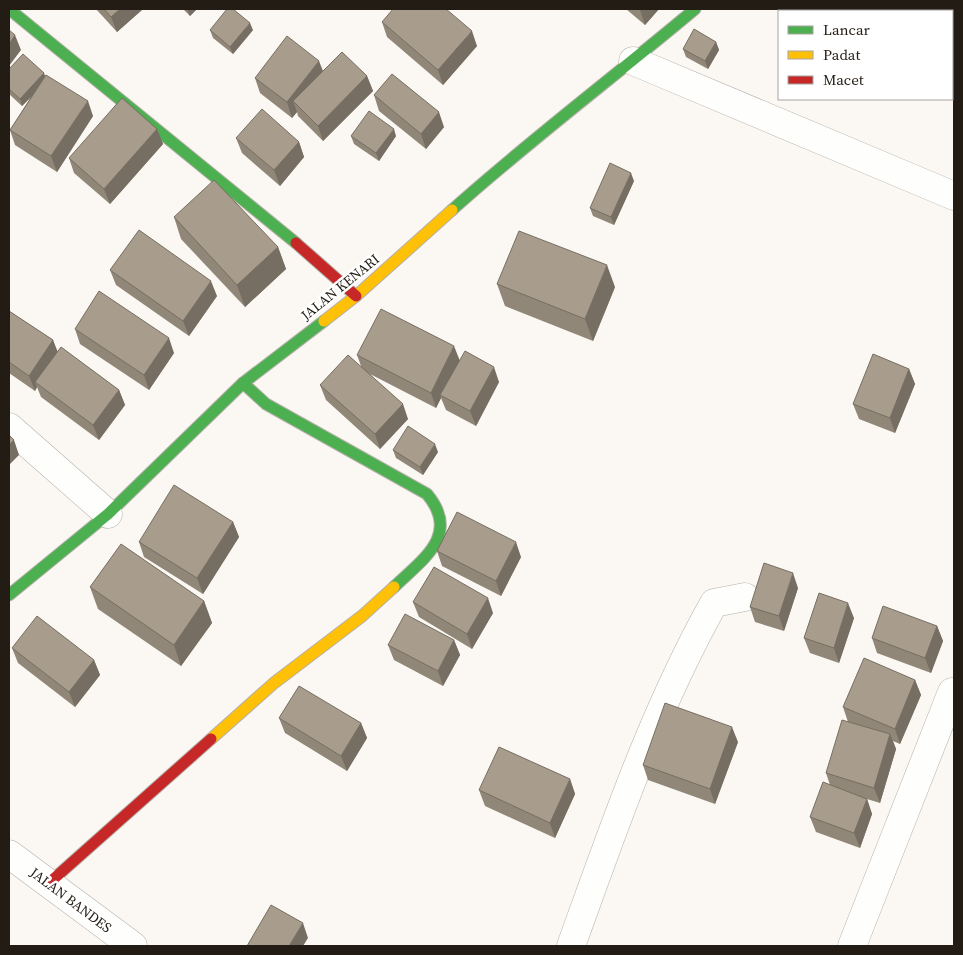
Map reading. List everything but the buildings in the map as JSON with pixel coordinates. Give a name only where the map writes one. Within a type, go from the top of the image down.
[{"type":"street","points":[[9,9],[273,222],[356,296]]},
{"type":"street","name":"JALAN KENARI","points":[[9,595],[108,514],[243,383],[356,296],[518,151],[633,61],[695,9]]},
{"type":"street","points":[[633,61],[954,196]]},
{"type":"street","points":[[49,883],[274,683],[362,616],[430,553],[439,540],[441,528],[436,505],[427,494],[266,404],[243,383]]},
{"type":"street","points":[[9,427],[108,514]]},
{"type":"street","points":[[571,946],[664,700],[691,644],[714,603],[744,597]]},
{"type":"street","points":[[852,946],[952,692]]},
{"type":"street","name":"JALAN BANDES","points":[[9,854],[134,946]]},
{"type":"traffic: fast","points":[[9,9],[296,243]]},
{"type":"traffic: fast","points":[[452,210],[511,159],[695,9]]},
{"type":"traffic: fast","points":[[9,595],[108,514],[243,383],[324,321]]},
{"type":"traffic: fast","points":[[243,383],[266,404],[427,494],[437,509],[440,522],[439,534],[426,556],[394,587]]},
{"type":"traffic: slow","points":[[324,321],[356,296],[452,210]]},
{"type":"traffic: slow","points":[[211,739],[274,683],[362,616],[394,587]]},
{"type":"traffic: jam","points":[[296,243],[356,296]]},
{"type":"traffic: jam","points":[[49,883],[211,739]]}]
